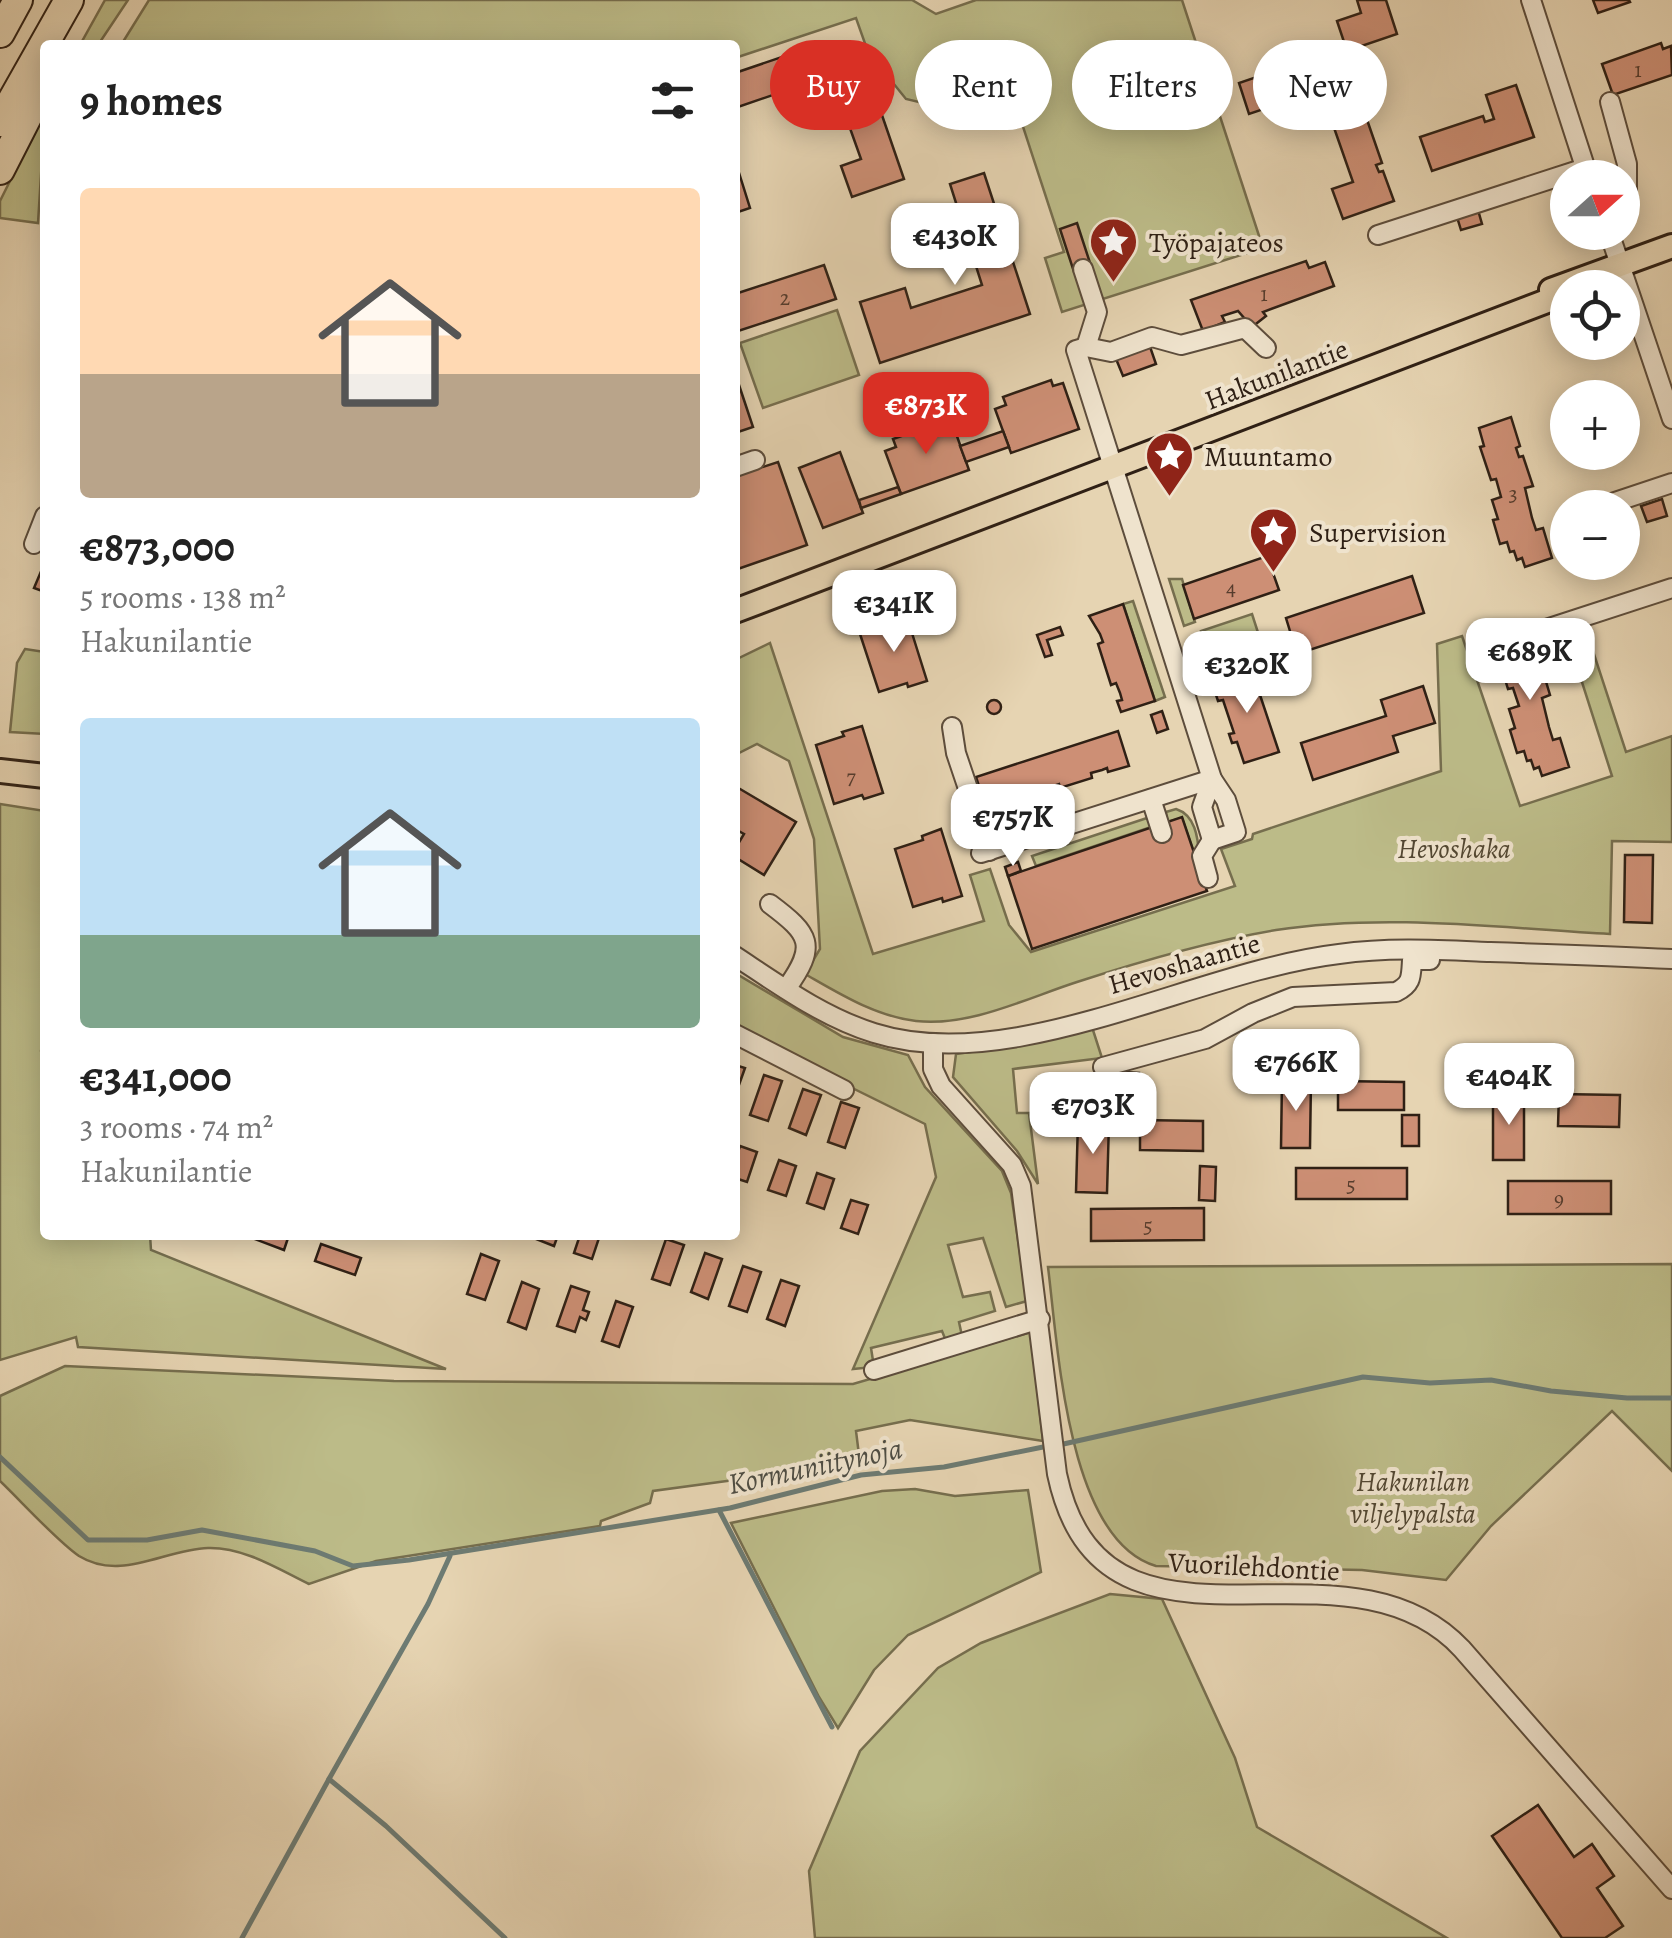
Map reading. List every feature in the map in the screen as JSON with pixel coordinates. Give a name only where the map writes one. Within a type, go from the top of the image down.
[{"type":"highway","points":[[0,33],[18,0]]},
{"type":"highway","points":[[56,40],[67,4]]},
{"type":"highway","points":[[47,40],[67,4]]},
{"type":"highway","points":[[0,122],[40,52]]},
{"type":"highway","points":[[0,170],[40,92]]},
{"type":"main road","name":"Hakunilantie","points":[[1618,270],[1672,246]]},
{"type":"main road","name":"Hakunilantie","points":[[1501,320],[1540,294],[1672,256]]},
{"type":"main road","name":"Hakunilantie","points":[[740,609],[1550,301]]},
{"type":"main road","points":[[0,771],[40,775]]},
{"type":"main road","points":[[0,782],[40,786]]},
{"type":"street","points":[[1532,0],[1583,160]]},
{"type":"street","points":[[1610,102],[1626,160]]},
{"type":"street","points":[[1378,235],[1550,184]]},
{"type":"street","points":[[1615,250],[1672,420]]},
{"type":"street","points":[[1083,269],[1097,312],[1081,348],[1114,467],[1212,779],[1229,809],[1236,832],[1212,840],[1202,856],[1208,878]]},
{"type":"street","points":[[1081,348],[1111,352],[1152,337],[1181,345],[1244,328],[1266,348]]},
{"type":"street","points":[[740,464],[755,460]]},
{"type":"street","points":[[1640,494],[1672,483]]},
{"type":"street","points":[[34,544],[40,529]]},
{"type":"street","points":[[1544,630],[1584,610],[1672,588]]},
{"type":"street","points":[[952,727],[985,852],[1057,821],[1150,799],[1212,779]]},
{"type":"street","points":[[1212,779],[1202,807],[1212,840]]},
{"type":"street","points":[[1150,799],[1162,832]]},
{"type":"street","points":[[1229,809],[1247,802]]},
{"type":"street","points":[[770,904],[801,928],[804,937],[802,967],[786,989]]},
{"type":"street","points":[[1103,1067],[1205,1039],[1293,997],[1396,992],[1411,981],[1412,960],[1430,960],[1430,950]]},
{"type":"street","name":"Hevoshaantie","points":[[740,959],[826,1014],[855,1026],[902,1040],[984,1044],[1278,964],[1336,954],[1430,950],[1672,959]]},
{"type":"street","points":[[740,1037],[844,1090]]},
{"type":"street","name":"Vuorilehdontie","points":[[932,1044],[933,1070],[941,1086],[1012,1165],[1021,1186],[1057,1474],[1062,1498],[1090,1552],[1120,1576],[1164,1590],[1333,1595],[1385,1602],[1425,1617],[1444,1630],[1672,1889]]},
{"type":"street","points":[[874,1370],[1040,1319]]},
{"type":"green space","points":[[105,0],[128,0],[101,40],[83,40]]},
{"type":"green space","points":[[149,0],[912,0],[936,14],[976,0],[1182,0],[1195,40],[1072,40],[1072,130],[1224,130],[1263,248],[1062,312],[1045,258],[1064,252],[1024,130],[1052,130],[1052,40],[915,40],[915,101],[906,99],[895,85],[895,40],[864,40],[856,18],[789,40],[770,40],[770,46],[740,56],[740,40],[124,40]]},
{"type":"green space","points":[[40,121],[38,223],[0,218],[0,201]]},
{"type":"green space","points":[[837,310],[859,375],[763,408],[740,343]]},
{"type":"green space","points":[[1169,579],[1182,579],[1195,622],[1184,626]]},
{"type":"green space","points":[[1133,601],[1165,697],[1155,701],[1123,604]]},
{"type":"green space","points":[[1252,614],[1262,645],[1211,663],[1201,631]]},
{"type":"green space","name":"Hevoshaka","points":[[1462,636],[1520,806],[1612,776],[1573,654],[1592,648],[1626,752],[1672,736],[1672,842],[1612,841],[1610,934],[1401,922],[1276,930],[1175,952],[998,1010],[936,1022],[886,1014],[805,974],[820,949],[814,839],[789,761],[757,744],[740,752],[740,658],[770,643],[873,954],[984,921],[970,875],[990,869],[1009,925],[1031,952],[1235,886],[1221,849],[1252,839],[1253,834],[1441,771],[1437,644]]},
{"type":"green space","points":[[25,649],[40,651],[40,734],[10,732],[17,663]]},
{"type":"green space","points":[[0,804],[40,810],[40,1240],[150,1240],[151,1250],[446,1369],[78,1347],[76,1337],[0,1360]]},
{"type":"green space","points":[[1176,809],[1191,821],[1199,855],[1195,856],[1182,818],[1167,822],[1166,812]]},
{"type":"green space","points":[[1150,817],[1157,825],[1036,866],[1032,856]]},
{"type":"green space","points":[[740,976],[843,1037],[908,1055],[925,1087],[1002,1171],[1011,1193],[1027,1301],[1006,1307],[983,1238],[948,1245],[963,1297],[990,1292],[995,1311],[959,1322],[962,1336],[946,1341],[942,1331],[871,1348],[874,1367],[853,1369],[936,1177],[925,1124],[740,1032]]},
{"type":"green space","points":[[1092,1027],[1102,1058],[1013,1069],[1017,1113],[1029,1113],[1038,1184],[1017,1151],[953,1077],[956,1054],[1033,1043]]},
{"type":"green space","name":"Hakunilan viljelypalsta","points":[[1672,1264],[1672,1471],[1612,1411],[1491,1526],[1446,1580],[1362,1570],[1156,1566],[1126,1549],[1103,1519],[1085,1481],[1063,1389],[1048,1267]]},
{"type":"green space","points":[[1031,1332],[1043,1441],[910,1420],[856,1431],[860,1463],[653,1491],[650,1503],[601,1521],[600,1526],[376,1561],[309,1584],[260,1560],[221,1549],[192,1550],[127,1565],[95,1563],[70,1549],[0,1481],[0,1396],[65,1366],[394,1381],[853,1384]]},
{"type":"green space","points":[[915,1489],[955,1496],[1028,1490],[1041,1572],[908,1635],[874,1670],[838,1728],[731,1523],[882,1491]]},
{"type":"green space","points":[[1110,1594],[1162,1599],[1235,1758],[1257,1827],[1447,1938],[815,1938],[809,1871],[860,1751],[938,1668],[981,1643]]},
{"type":"building","points":[[1357,0],[1386,0],[1397,34],[1379,40],[1343,40],[1337,21],[1361,13]]},
{"type":"building","points":[[1593,0],[1629,0],[1630,2],[1598,13]]},
{"type":"building","points":[[1661,43],[1663,49],[1671,46],[1672,75],[1613,95],[1602,64]]},
{"type":"building","points":[[770,61],[770,96],[740,106],[740,71]]},
{"type":"building","points":[[1253,78],[1253,113],[1249,114],[1239,83]]},
{"type":"building","points":[[1516,85],[1534,137],[1432,171],[1420,137],[1483,116],[1485,122],[1494,119],[1486,95]]},
{"type":"building","points":[[851,130],[887,130],[904,179],[852,197],[841,166],[861,159]]},
{"type":"building","points":[[1335,130],[1371,130],[1382,163],[1376,165],[1379,172],[1383,171],[1394,201],[1343,219],[1332,189],[1353,182]]},
{"type":"building","points":[[984,173],[1030,314],[880,363],[860,302],[905,288],[911,308],[982,285],[950,184]]},
{"type":"building","points":[[740,176],[750,208],[740,211]]},
{"type":"building","points":[[1478,210],[1482,224],[1461,230],[1457,217]]},
{"type":"building","points":[[1077,223],[1091,266],[1074,272],[1060,229]]},
{"type":"building","points":[[1306,261],[1309,268],[1325,262],[1334,286],[1263,312],[1266,316],[1252,327],[1238,311],[1222,316],[1225,322],[1203,331],[1191,300]]},
{"type":"building","points":[[824,265],[836,299],[740,330],[740,292]]},
{"type":"building","points":[[1148,341],[1156,364],[1123,376],[1114,354]]},
{"type":"building","points":[[1051,380],[1053,386],[1063,383],[1079,429],[1011,453],[995,409],[1006,405],[1003,397]]},
{"type":"building","points":[[740,388],[753,427],[740,431]]},
{"type":"building","points":[[1511,417],[1520,446],[1516,448],[1519,457],[1523,456],[1533,486],[1525,488],[1532,518],[1536,530],[1543,528],[1550,559],[1525,567],[1522,558],[1517,560],[1514,551],[1510,552],[1507,542],[1500,544],[1492,500],[1501,497],[1480,447],[1484,446],[1479,428]]},
{"type":"building","points":[[941,422],[944,429],[953,425],[969,470],[901,494],[885,451],[896,447],[893,439]]},
{"type":"building","points":[[1003,431],[1009,447],[966,462],[960,446]]},
{"type":"building","points":[[840,452],[863,513],[823,528],[799,468]]},
{"type":"building","points":[[778,462],[807,545],[740,568],[740,474]]},
{"type":"building","points":[[898,487],[901,494],[861,508],[859,500]]},
{"type":"building","points":[[1662,499],[1667,516],[1647,522],[1641,506]]},
{"type":"building","points":[[1267,556],[1279,590],[1194,619],[1183,585]]},
{"type":"building","points":[[1412,576],[1424,613],[1297,654],[1286,618]]},
{"type":"building","points":[[1123,604],[1155,701],[1121,712],[1117,701],[1122,700],[1120,693],[1116,683],[1111,685],[1098,644],[1103,642],[1089,616]]},
{"type":"building","points":[[906,614],[927,681],[879,692],[860,634]]},
{"type":"building","points":[[1060,627],[1063,635],[1047,640],[1052,655],[1045,657],[1037,635]]},
{"type":"building","points":[[1528,627],[1537,656],[1534,657],[1537,666],[1541,665],[1550,695],[1542,698],[1549,727],[1553,740],[1560,738],[1569,767],[1542,776],[1539,767],[1534,769],[1531,760],[1527,761],[1524,751],[1517,753],[1509,709],[1519,706],[1513,688],[1508,689],[1496,637]]},
{"type":"building","points":[[1205,634],[1213,657],[1202,661],[1194,638]]},
{"type":"building","points":[[1251,668],[1279,752],[1244,763],[1237,742],[1232,743],[1229,734],[1234,733],[1223,700],[1218,701],[1215,692],[1220,691],[1216,679]]},
{"type":"building","points":[[1423,686],[1435,723],[1393,736],[1398,752],[1313,780],[1301,743],[1386,716],[1381,700]]},
{"type":"building","points":[[994,700],[1001,707],[994,714],[987,707]]},
{"type":"building","points":[[1162,711],[1168,729],[1157,733],[1151,715]]},
{"type":"building","points":[[862,726],[883,793],[834,804],[816,745]]},
{"type":"building","points":[[1118,731],[1129,766],[1108,772],[1107,768],[1091,773],[1092,778],[1060,788],[1059,784],[1013,803],[1012,799],[994,810],[992,806],[986,808],[976,777]]},
{"type":"building","points":[[740,789],[796,822],[764,875],[740,860],[744,834],[740,832]]},
{"type":"building","points":[[1182,817],[1207,891],[1032,949],[1008,876]]},
{"type":"building","points":[[941,829],[962,896],[913,907],[895,849]]},
{"type":"building","points":[[1625,855],[1653,855],[1652,923],[1624,922]]},
{"type":"building","points":[[1018,862],[1021,871],[1008,876],[1005,867]]},
{"type":"building","points":[[1325,1032],[1340,1032],[1339,1067],[1324,1067]]},
{"type":"building","points":[[1122,1072],[1139,1073],[1137,1107],[1120,1106]]},
{"type":"building","points":[[764,1075],[782,1081],[768,1121],[750,1115]]},
{"type":"building","points":[[1282,1079],[1311,1079],[1310,1148],[1281,1148]]},
{"type":"building","points":[[1338,1081],[1404,1082],[1404,1110],[1338,1110]]},
{"type":"building","points":[[803,1089],[821,1095],[806,1135],[789,1128]]},
{"type":"building","points":[[1559,1094],[1620,1095],[1619,1127],[1558,1126]]},
{"type":"building","points":[[1493,1096],[1524,1096],[1524,1160],[1493,1160]]},
{"type":"building","points":[[841,1102],[859,1108],[845,1148],[828,1142]]},
{"type":"building","points":[[1402,1115],[1419,1115],[1419,1146],[1402,1146]]},
{"type":"building","points":[[1140,1120],[1203,1121],[1203,1151],[1140,1150]]},
{"type":"building","points":[[1078,1121],[1109,1122],[1107,1193],[1076,1192]]},
{"type":"building","points":[[740,1146],[757,1152],[747,1182],[740,1180]]},
{"type":"building","points":[[779,1160],[796,1166],[786,1196],[768,1190]]},
{"type":"building","points":[[1200,1166],[1216,1167],[1215,1201],[1199,1200]]},
{"type":"building","points":[[1296,1168],[1407,1168],[1407,1199],[1296,1199]]},
{"type":"building","points":[[817,1173],[834,1179],[824,1209],[807,1203]]},
{"type":"building","points":[[1508,1181],[1611,1181],[1611,1214],[1508,1214]]},
{"type":"building","points":[[851,1200],[868,1205],[858,1234],[841,1228]]},
{"type":"building","points":[[1204,1208],[1204,1240],[1091,1241],[1091,1209]]},
{"type":"building","points":[[257,1240],[287,1240],[284,1250]]},
{"type":"building","points":[[578,1240],[598,1240],[592,1259],[574,1253]]},
{"type":"building","points":[[666,1240],[684,1245],[670,1285],[652,1279]]},
{"type":"building","points":[[321,1244],[361,1258],[355,1275],[315,1261]]},
{"type":"building","points":[[705,1253],[722,1259],[708,1299],[691,1292]]},
{"type":"building","points":[[481,1254],[499,1261],[485,1300],[467,1294]]},
{"type":"building","points":[[743,1266],[761,1272],[747,1312],[729,1306]]},
{"type":"building","points":[[781,1280],[799,1286],[785,1326],[767,1319]]},
{"type":"building","points":[[522,1282],[539,1289],[526,1329],[508,1322]]},
{"type":"building","points":[[571,1286],[589,1292],[583,1310],[589,1312],[586,1320],[580,1317],[575,1332],[557,1326]]},
{"type":"building","points":[[616,1301],[633,1307],[619,1347],[602,1341]]},
{"type":"building","points":[[1538,1805],[1574,1857],[1592,1844],[1614,1876],[1597,1888],[1623,1926],[1605,1938],[1562,1938],[1492,1836]]},
{"type":"waterway","name":"Kormuniitynoja","points":[[1059,1445],[1363,1377],[1430,1383],[1491,1380],[1551,1391],[1672,1398]]},
{"type":"waterway","name":"Kormuniitynoja","points":[[0,1457],[88,1540],[147,1540],[202,1530],[315,1551],[353,1566],[730,1508],[861,1475],[944,1467],[1048,1446]]},
{"type":"waterway","points":[[719,1510],[832,1727]]},
{"type":"waterway","points":[[450,1556],[428,1604],[329,1779],[386,1826],[505,1938]]},
{"type":"waterway","points":[[242,1938],[329,1779]]},
{"type":"place","name":"Työpajateos","points":[[1114,284]]},
{"type":"place","name":"Muuntamo","points":[[1169,498]]},
{"type":"place","name":"Supervision","points":[[1274,574]]}]
